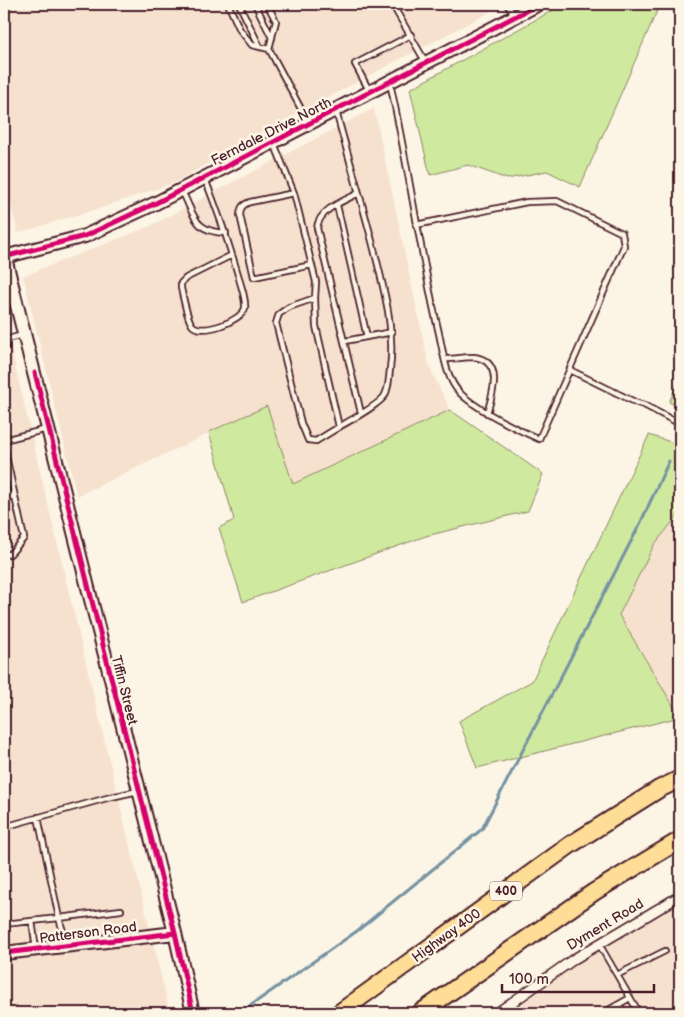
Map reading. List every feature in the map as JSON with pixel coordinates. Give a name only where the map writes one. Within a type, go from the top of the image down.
[{"type":"highway","name":"Highway 400","points":[[339,1013],[570,845],[659,789],[680,779]]},
{"type":"highway","points":[[420,1013],[594,892],[680,840]]},
{"type":"street","name":"Ferndale Drive North","points":[[4,256],[85,236],[182,190],[539,4]]},
{"type":"street","name":"Tiffin Street","points":[[4,256],[175,933],[193,1013]]},
{"type":"street","name":"Dyment Road","points":[[497,1013],[574,959],[680,896]]},
{"type":"street","name":"Patterson Road","points":[[4,954],[175,933]]},
{"type":"lane","points":[[228,4],[240,30],[252,45],[269,49]]},
{"type":"lane","points":[[239,4],[260,47]]},
{"type":"lane","points":[[255,4],[272,38]]},
{"type":"lane","points":[[267,4],[276,21],[269,49],[308,124]]},
{"type":"lane","points":[[392,4],[425,62]]},
{"type":"lane","points":[[508,4],[514,17]]},
{"type":"lane","points":[[370,92],[355,64],[411,35]]},
{"type":"lane","points":[[390,82],[402,139],[416,225],[426,280],[450,377],[460,393],[488,412],[539,439],[624,246],[622,233],[557,201],[527,202],[416,225]]},
{"type":"lane","points":[[315,298],[290,307],[279,314],[276,323],[301,423],[308,440],[316,441],[378,404],[385,396],[390,367],[392,332],[382,279],[335,110]]},
{"type":"lane","points":[[273,142],[294,193],[316,282],[316,326],[339,427]]},
{"type":"lane","points":[[205,177],[226,233],[232,255],[244,299],[244,311],[241,316],[233,321],[206,329],[196,328],[191,324],[181,283],[186,278],[232,255]]},
{"type":"lane","points":[[182,190],[202,227],[214,233],[226,233]]},
{"type":"lane","points":[[294,193],[250,202],[244,204],[241,208],[240,215],[254,278],[312,265]]},
{"type":"lane","points":[[359,193],[324,213],[318,221],[317,228],[361,413]]},
{"type":"lane","points":[[337,205],[368,337]]},
{"type":"lane","points":[[345,341],[392,332]]},
{"type":"lane","points":[[4,348],[6,347],[4,339],[25,334]]},
{"type":"lane","points":[[446,359],[474,357],[487,362],[492,368],[495,384],[488,412]]},
{"type":"lane","points":[[570,370],[680,424]]},
{"type":"lane","points":[[4,440],[48,428]]},
{"type":"lane","points":[[4,447],[24,538],[10,554],[4,555]]},
{"type":"lane","points":[[4,499],[14,496]]},
{"type":"lane","points":[[4,827],[139,791]]},
{"type":"lane","points":[[38,817],[59,918],[67,946]]},
{"type":"lane","points":[[4,924],[121,910]]},
{"type":"lane","points":[[32,921],[36,950]]},
{"type":"lane","points":[[599,944],[638,1013]]},
{"type":"lane","points":[[617,975],[665,951]]},
{"type":"lane","points":[[603,1013],[630,998]]},
{"type":"lane","points":[[619,1004],[624,1013]]},
{"type":"shaded area","points":[[4,4],[505,4],[253,137],[176,182],[101,208],[18,233],[4,177]]},
{"type":"shaded area","points":[[374,108],[429,366],[450,410],[293,484],[267,406],[77,496],[23,276],[148,227]]},
{"type":"shaded area","points":[[4,319],[62,563],[170,1013],[4,1013]]},
{"type":"shaded area","points":[[680,513],[680,717],[619,615],[654,545]]},
{"type":"shaded area","points":[[680,905],[680,1013],[507,1013],[558,976],[632,929]]},
{"type":"green space","points":[[564,4],[660,4],[580,187],[547,171],[507,179],[468,165],[430,175],[410,89]]},
{"type":"green space","points":[[680,378],[680,408],[669,402]]},
{"type":"green space","points":[[267,406],[293,484],[450,410],[543,474],[528,511],[426,536],[243,602],[219,528],[234,520],[209,432]]},
{"type":"green space","points":[[649,435],[680,445],[680,513],[654,545],[619,615],[680,717],[477,768],[459,721],[532,681]]},
{"type":"waterway","points":[[240,1013],[357,931],[482,829],[640,524],[669,461]]},
{"type":"cycle path","points":[[4,257],[85,236],[156,203],[539,4]]},
{"type":"cycle path","points":[[35,373],[175,933],[193,1013]]},
{"type":"cycle path","points":[[4,953],[175,933]]}]
